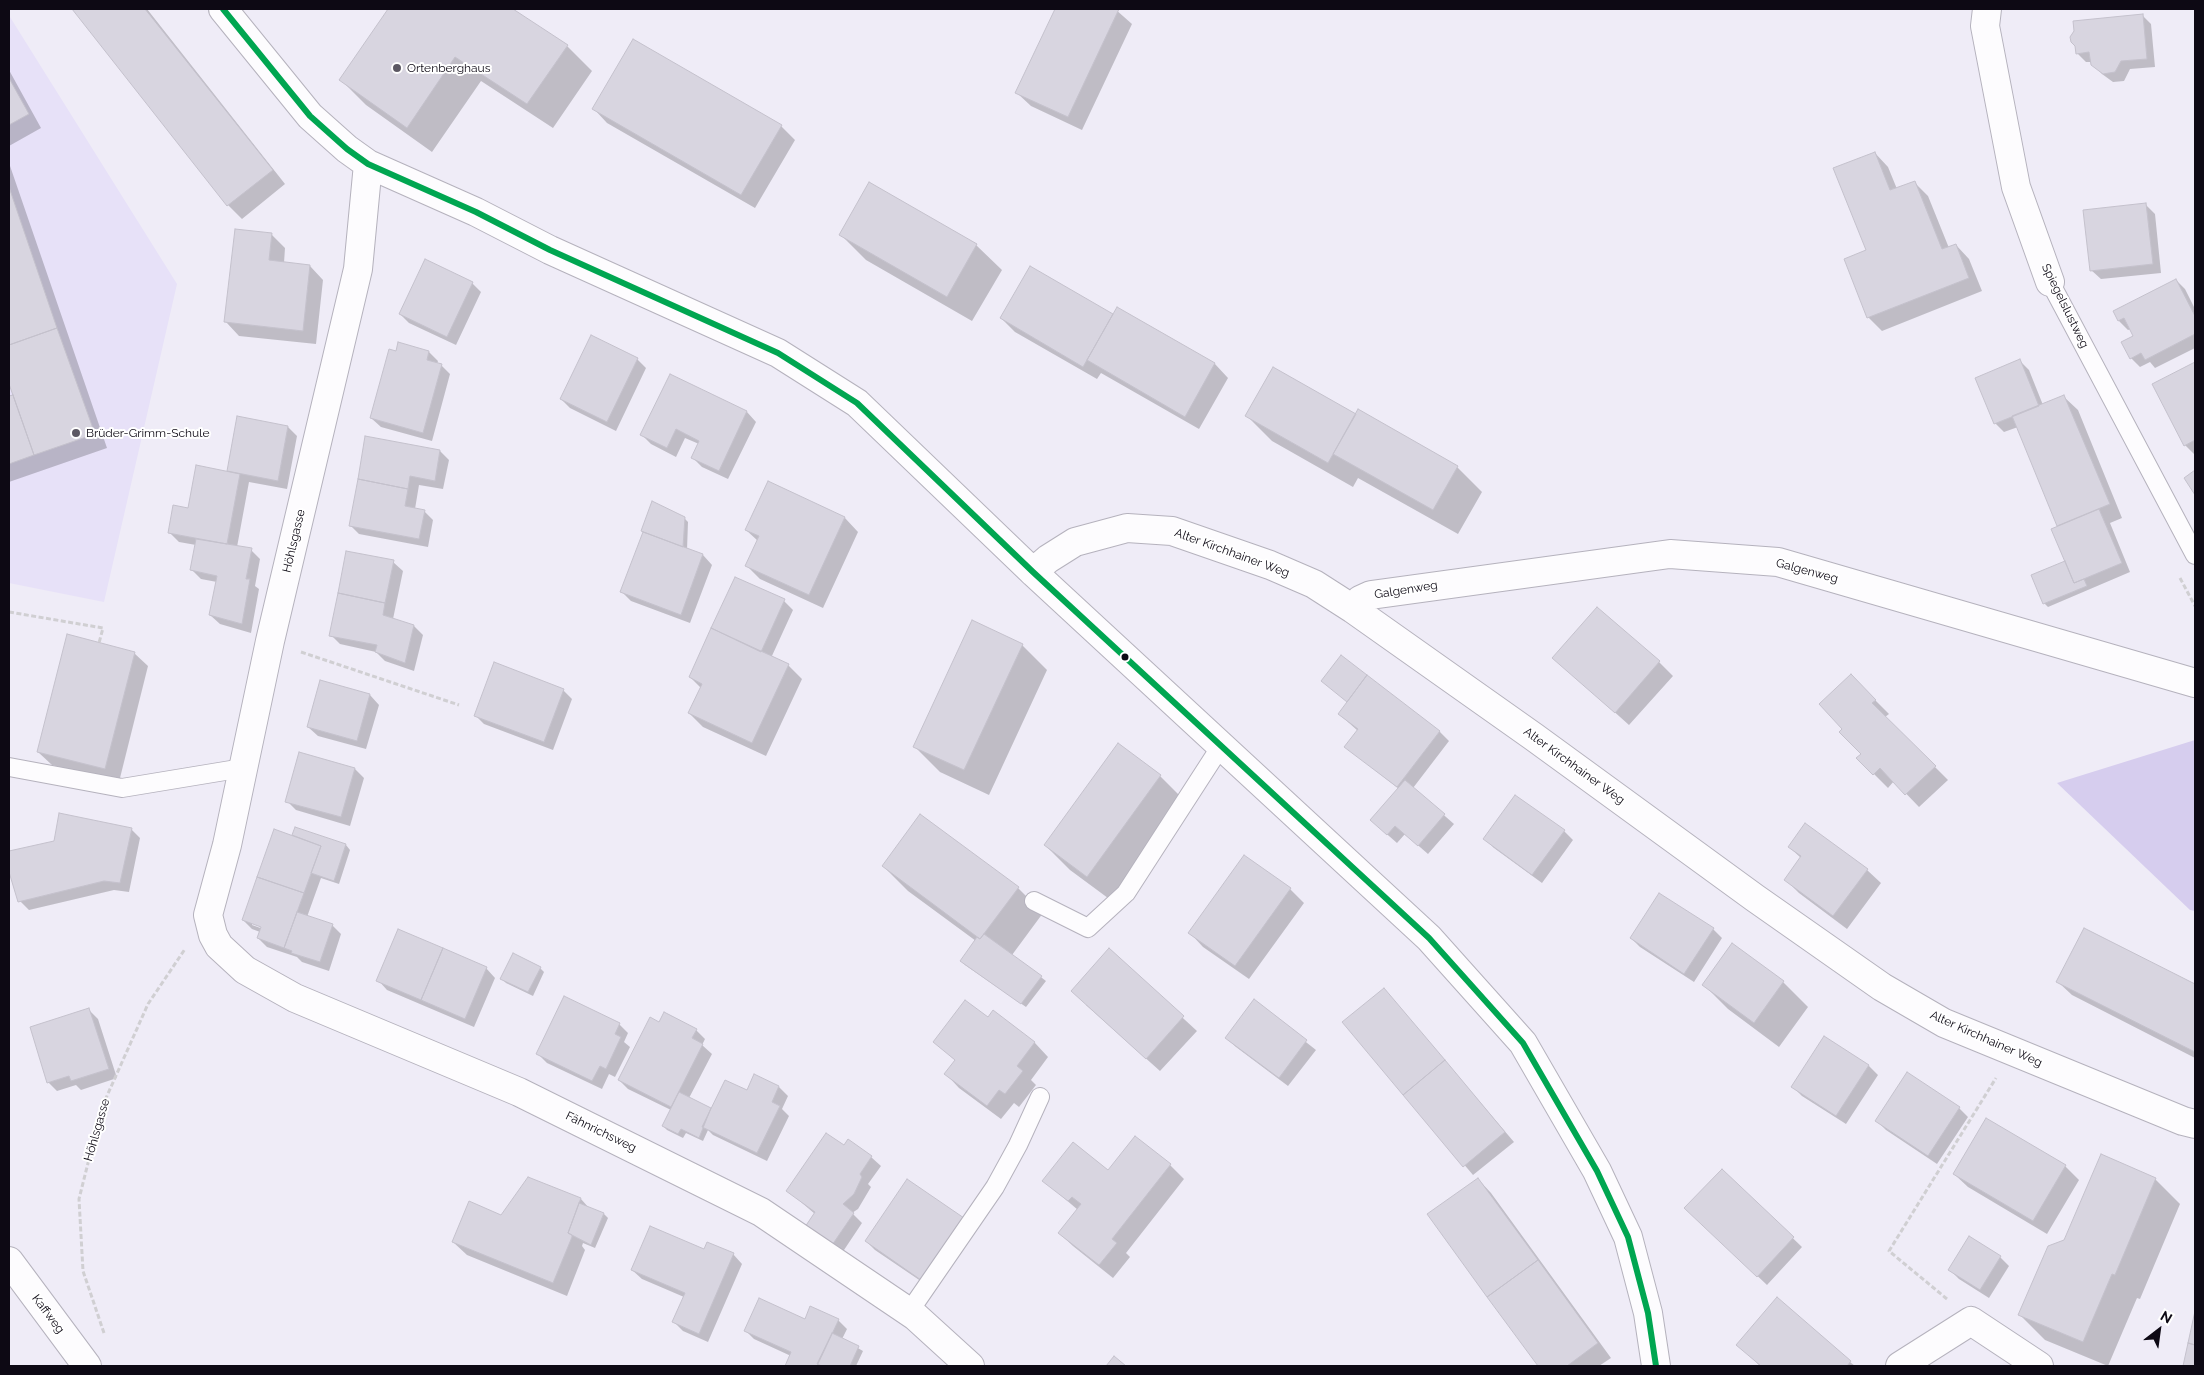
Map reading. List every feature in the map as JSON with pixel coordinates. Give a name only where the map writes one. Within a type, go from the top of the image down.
[{"type":"street","points":[[224,9],[310,116],[347,149],[368,164],[476,212],[550,250],[778,353],[857,403],[1033,572],[1429,938],[1523,1043],[1597,1171],[1628,1237],[1648,1312],[1656,1366]]},
{"type":"street","name":"Spiegelslustweg","points":[[1987,9],[1985,26],[2016,187],[2050,282]]},
{"type":"street","name":"Höhlsgasse","points":[[210,925],[270,641],[358,268],[368,164]]},
{"type":"street","name":"Alter Kirchhainer Weg","points":[[1033,572],[1048,559],[1075,542],[1127,528],[1172,531],[1270,565],[1314,584],[1353,609],[1882,987],[1944,1023],[2012,1052],[2195,1124]]},
{"type":"street","name":"Galgenweg","points":[[1353,609],[1360,600],[1371,595],[1670,554],[1778,562],[2195,684]]},
{"type":"street","name":"Fähnrichsweg","points":[[210,925],[219,946],[245,970],[295,998],[519,1092],[761,1212],[909,1312],[970,1366]]},
{"type":"street","name":"Kaffweg","points":[[9,1261],[88,1366]]},
{"type":"street","points":[[1900,1366],[1971,1321],[2040,1366]]},
{"type":"lane","name":"Spiegelslustweg","points":[[2050,282],[2195,555]]},
{"type":"lane","points":[[1034,901],[1088,928],[1126,894],[1221,746]]},
{"type":"lane","points":[[9,767],[122,788],[243,768]]},
{"type":"lane","points":[[909,1312],[995,1187],[1018,1145],[1040,1097]]},
{"type":"path","points":[[9,612],[103,628],[99,643]]},
{"type":"path","points":[[270,641],[459,705]]},
{"type":"path","name":"Höhlsgasse","points":[[107,1340],[83,1271],[79,1199],[102,1107],[148,1004],[210,925]]},
{"type":"path","points":[[1971,1321],[1920,1275],[1889,1251],[2012,1052]]},
{"type":"shaded area","name":"Brüder-Grimm-Schule","points":[[10,17],[177,284],[104,602],[9,583]]},
{"type":"shaded area","points":[[2195,740],[2195,911],[2190,910],[2057,783]]},
{"type":"building","points":[[72,9],[145,9],[273,170],[227,206]]},
{"type":"building","name":"Ortenberghaus","points":[[388,9],[513,9],[568,45],[527,104],[455,57],[407,128],[339,80]]},
{"type":"building","points":[[1055,9],[1119,9],[1068,117],[1015,93]]},
{"type":"building","points":[[2143,14],[2147,59],[2121,61],[2115,72],[2103,74],[2091,65],[2089,52],[2076,54],[2075,46],[2071,42],[2070,37],[2074,31],[2073,21]]},
{"type":"building","points":[[633,39],[782,125],[741,195],[592,109]]},
{"type":"building","points":[[9,78],[29,114],[9,125]]},
{"type":"building","points":[[1875,152],[1890,190],[1915,181],[1942,249],[1956,244],[1969,278],[1867,318],[1844,259],[1866,250],[1833,168]]},
{"type":"building","points":[[869,182],[977,244],[947,297],[839,235]]},
{"type":"building","points":[[9,187],[57,328],[9,345]]},
{"type":"building","points":[[2146,203],[2153,264],[2090,271],[2083,210]]},
{"type":"building","points":[[235,229],[272,233],[269,260],[310,265],[303,331],[224,322]]},
{"type":"building","points":[[425,259],[473,282],[447,337],[399,314]]},
{"type":"building","points":[[1030,266],[1113,314],[1083,367],[1000,318]]},
{"type":"building","points":[[2176,279],[2195,316],[2195,334],[2145,360],[2141,353],[2130,359],[2121,342],[2133,336],[2124,318],[2118,321],[2113,311]]},
{"type":"building","points":[[1117,307],[1215,363],[1185,417],[1087,360]]},
{"type":"building","points":[[57,328],[95,434],[34,455],[9,384],[9,345]]},
{"type":"building","points":[[591,335],[638,358],[607,422],[560,399]]},
{"type":"building","points":[[398,342],[429,351],[427,360],[442,364],[423,433],[370,418],[389,349],[396,351]]},
{"type":"building","points":[[2020,359],[2039,406],[1994,424],[1975,378]]},
{"type":"building","points":[[2195,362],[2195,440],[2184,446],[2152,384]]},
{"type":"building","points":[[1273,367],[1356,414],[1328,463],[1245,416]]},
{"type":"building","points":[[670,374],[747,411],[719,471],[691,458],[699,441],[676,429],[667,448],[640,435]]},
{"type":"building","points":[[13,395],[34,455],[9,464],[9,396]]},
{"type":"building","points":[[2064,395],[2110,504],[2057,526],[2012,416]]},
{"type":"building","points":[[1358,409],[1458,466],[1433,510],[1333,454]]},
{"type":"building","points":[[237,416],[288,426],[278,481],[227,471]]},
{"type":"building","points":[[365,436],[440,450],[435,481],[410,476],[408,489],[358,479]]},
{"type":"building","points":[[196,465],[240,474],[227,544],[168,533],[173,505],[188,508]]},
{"type":"building","points":[[2195,470],[2195,495],[2184,478]]},
{"type":"building","points":[[358,479],[408,489],[405,506],[425,510],[419,539],[349,526]]},
{"type":"building","points":[[768,481],[845,517],[809,595],[745,566],[759,536],[745,530]]},
{"type":"building","points":[[652,501],[685,517],[683,547],[641,531]]},
{"type":"building","points":[[2099,509],[2122,563],[2074,583],[2051,529]]},
{"type":"building","points":[[643,532],[703,554],[681,615],[620,592]]},
{"type":"building","points":[[196,539],[252,548],[246,579],[250,579],[242,624],[209,615],[217,576],[190,570]]},
{"type":"building","points":[[346,551],[394,560],[385,603],[338,593]]},
{"type":"building","points":[[2065,561],[2074,583],[2084,579],[2087,586],[2043,604],[2031,575]]},
{"type":"building","points":[[735,577],[785,599],[761,652],[711,628]]},
{"type":"building","points":[[338,593],[385,603],[383,615],[414,625],[405,663],[375,652],[377,645],[329,636]]},
{"type":"building","points":[[1597,607],[1660,661],[1615,713],[1552,658]]},
{"type":"building","points":[[972,620],[1023,644],[964,770],[913,747]]},
{"type":"building","points":[[711,628],[789,664],[752,743],[688,713],[702,684],[689,677]]},
{"type":"building","points":[[67,634],[135,652],[105,769],[37,752]]},
{"type":"building","points":[[1341,655],[1367,675],[1347,702],[1321,681]]},
{"type":"building","points":[[494,662],[564,689],[544,742],[474,716]]},
{"type":"building","points":[[1851,674],[1876,700],[1872,703],[1936,766],[1905,795],[1880,768],[1873,775],[1856,758],[1861,754],[1839,732],[1842,729],[1819,704]]},
{"type":"building","points":[[1367,675],[1440,731],[1397,787],[1344,747],[1358,729],[1338,714]]},
{"type":"building","points":[[320,680],[370,694],[357,741],[307,727]]},
{"type":"building","points":[[1118,743],[1161,775],[1087,877],[1044,845]]},
{"type":"building","points":[[299,752],[355,768],[341,817],[285,802]]},
{"type":"building","points":[[1405,780],[1445,814],[1418,846],[1395,826],[1387,835],[1370,820]]},
{"type":"building","points":[[1515,795],[1565,830],[1532,875],[1483,839]]},
{"type":"building","points":[[59,813],[132,828],[120,883],[104,881],[18,902],[9,872],[9,851],[54,841]]},
{"type":"building","points":[[920,814],[1019,887],[980,939],[882,866]]},
{"type":"building","points":[[1805,823],[1868,869],[1833,916],[1784,880],[1801,856],[1788,847]]},
{"type":"building","points":[[295,827],[346,844],[334,881],[311,873],[321,846],[292,835]]},
{"type":"building","points":[[274,829],[321,846],[304,893],[257,877]]},
{"type":"building","points":[[1244,855],[1291,888],[1235,966],[1188,933]]},
{"type":"building","points":[[257,877],[304,893],[284,948],[257,938],[261,927],[242,920]]},
{"type":"building","points":[[1659,893],[1714,928],[1684,974],[1630,938]]},
{"type":"building","points":[[297,912],[333,924],[320,962],[291,953],[292,951],[284,948]]},
{"type":"building","points":[[2084,928],[2195,984],[2195,1052],[2056,982]]},
{"type":"building","points":[[398,929],[443,948],[421,1000],[376,981]]},
{"type":"building","points":[[984,934],[1042,976],[1021,1004],[960,961],[977,937],[980,939]]},
{"type":"building","points":[[1732,943],[1784,981],[1754,1023],[1702,985]]},
{"type":"building","points":[[443,948],[487,967],[465,1019],[421,1000]]},
{"type":"building","points":[[1109,948],[1184,1016],[1146,1059],[1071,991]]},
{"type":"building","points":[[513,953],[541,967],[528,992],[500,979]]},
{"type":"building","points":[[1384,988],[1445,1060],[1403,1095],[1342,1022]]},
{"type":"building","points":[[564,996],[620,1023],[615,1034],[621,1037],[606,1069],[600,1066],[592,1081],[536,1054]]},
{"type":"building","points":[[1254,999],[1307,1040],[1279,1078],[1225,1038]]},
{"type":"building","points":[[965,1000],[988,1017],[993,1010],[1035,1042],[1017,1066],[1023,1071],[1005,1094],[999,1090],[987,1106],[944,1074],[955,1060],[933,1042]]},
{"type":"building","points":[[89,1008],[109,1069],[71,1081],[69,1076],[47,1083],[30,1027]]},
{"type":"building","points":[[664,1012],[697,1029],[692,1038],[703,1044],[671,1107],[618,1080],[650,1017],[659,1022]]},
{"type":"building","points":[[1824,1036],[1869,1065],[1836,1116],[1791,1087]]},
{"type":"building","points":[[1445,1060],[1505,1132],[1463,1167],[1403,1095]]},
{"type":"building","points":[[1907,1072],[1960,1107],[1928,1156],[1875,1121]]},
{"type":"building","points":[[754,1074],[779,1086],[772,1102],[780,1106],[757,1153],[702,1127],[725,1080],[747,1090]]},
{"type":"building","points":[[679,1092],[711,1108],[699,1138],[681,1129],[678,1134],[662,1126]]},
{"type":"building","points":[[1986,1118],[2066,1165],[2033,1221],[1953,1174]]},
{"type":"building","points":[[826,1133],[844,1145],[848,1139],[872,1156],[860,1174],[862,1177],[854,1194],[843,1204],[854,1213],[830,1248],[803,1230],[815,1212],[786,1191]]},
{"type":"building","points":[[1135,1136],[1171,1164],[1112,1239],[1117,1243],[1099,1265],[1058,1233],[1081,1204],[1072,1197],[1068,1201],[1042,1181],[1073,1142],[1108,1170]]},
{"type":"building","points":[[2101,1154],[2156,1178],[2115,1275],[2112,1274],[2083,1342],[2018,1315],[2048,1246],[2064,1240]]},
{"type":"building","points":[[1722,1169],[1794,1237],[1757,1277],[1684,1208]]},
{"type":"building","points":[[528,1177],[581,1198],[568,1233],[572,1237],[553,1283],[452,1242],[469,1201],[501,1215]]},
{"type":"building","points":[[1478,1178],[1538,1260],[1487,1297],[1427,1214]]},
{"type":"building","points":[[907,1179],[964,1218],[921,1280],[865,1241]]},
{"type":"building","points":[[579,1203],[604,1213],[591,1245],[568,1233]]},
{"type":"building","points":[[650,1226],[704,1249],[707,1242],[734,1253],[699,1334],[672,1322],[685,1293],[631,1270]]},
{"type":"building","points":[[1969,1236],[2001,1256],[1980,1290],[1948,1270]]},
{"type":"building","points":[[1538,1260],[1598,1343],[1567,1366],[1538,1366],[1487,1297]]},
{"type":"building","points":[[1777,1297],[1851,1361],[1847,1366],[1761,1366],[1736,1345]]},
{"type":"building","points":[[759,1298],[805,1319],[810,1306],[839,1319],[817,1366],[785,1366],[791,1352],[744,1331]]},
{"type":"building","points":[[2195,1311],[2195,1345],[2188,1343]]},
{"type":"building","points":[[832,1333],[859,1346],[850,1366],[822,1366],[817,1364]]},
{"type":"building","points":[[2188,1343],[2195,1345],[2195,1366],[2183,1366]]},
{"type":"building","points":[[1114,1356],[1126,1366],[1106,1366]]},
{"type":"transit line","points":[[223,9],[310,116],[347,149],[368,164],[476,212],[550,250],[778,353],[857,403],[1033,572],[1429,938],[1523,1043],[1597,1171],[1628,1237],[1648,1313],[1656,1366]]},
{"type":"place","name":"Ortenberghaus","points":[[397,68]]},
{"type":"place","name":"Brüder-Grimm-Schule","points":[[76,433]]}]
